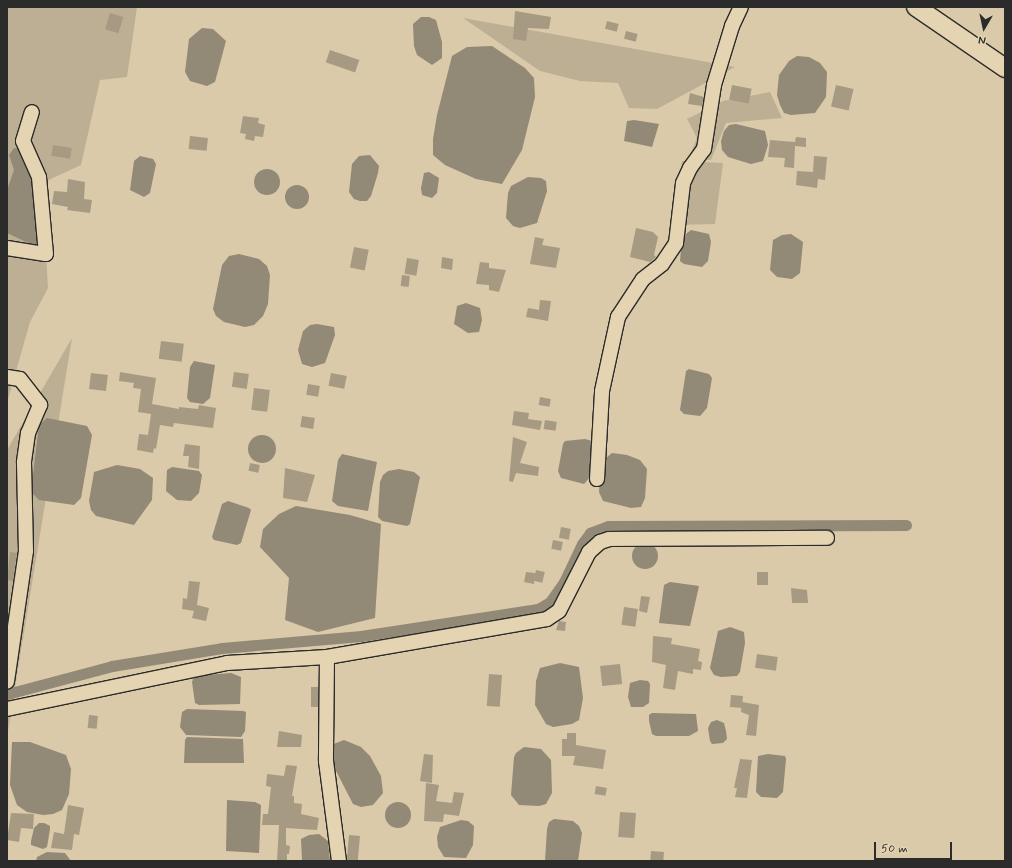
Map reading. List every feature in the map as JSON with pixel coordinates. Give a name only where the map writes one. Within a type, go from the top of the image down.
[{"type":"main road","points":[[916,7],[1005,68]]},
{"type":"street","points":[[597,479],[602,391],[618,317],[643,279],[662,264],[676,243],[683,183],[704,150],[714,85],[732,26],[741,7]]},
{"type":"street","points":[[7,248],[46,254],[39,177],[23,141],[32,112]]},
{"type":"street","points":[[7,377],[20,379],[40,405],[28,433],[24,463],[26,551],[7,682]]},
{"type":"street","points":[[7,709],[227,662],[327,657],[547,619],[559,611],[589,552],[600,542],[608,539],[827,538]]},
{"type":"street","points":[[327,657],[326,761],[339,861]]},
{"type":"shaded area","points":[[7,7],[137,7],[127,77],[100,80],[81,165],[42,183],[48,288],[30,322],[7,403]]},
{"type":"shaded area","points":[[421,17],[429,17],[436,20],[442,42],[442,58],[432,65],[417,55],[414,46],[413,24]]},
{"type":"shaded area","points":[[463,18],[735,67],[657,109],[629,108],[618,83],[580,81],[540,71]]},
{"type":"shaded area","points":[[202,28],[213,29],[226,41],[215,82],[207,86],[190,81],[185,72],[189,39]]},
{"type":"shaded area","points":[[492,46],[525,68],[534,78],[535,97],[522,150],[502,184],[476,179],[445,165],[433,155],[433,139],[437,115],[452,56],[467,47]]},
{"type":"shaded area","points":[[797,56],[809,57],[820,63],[827,72],[826,97],[815,113],[791,115],[784,113],[780,105],[777,95],[779,75],[789,61]]},
{"type":"shaded area","points":[[770,92],[782,118],[726,123],[711,160],[689,158],[697,138],[687,119],[723,101]]},
{"type":"shaded area","points":[[634,120],[659,124],[652,147],[624,141],[627,121]]},
{"type":"shaded area","points":[[736,124],[765,131],[768,145],[763,161],[751,164],[728,157],[722,150],[721,141],[724,131],[729,125]]},
{"type":"shaded area","points":[[14,148],[22,149],[37,189],[39,248],[7,233],[7,190],[14,170],[9,155]]},
{"type":"shaded area","points":[[370,155],[379,166],[378,173],[371,196],[367,201],[360,201],[354,199],[349,192],[352,164],[359,156]]},
{"type":"shaded area","points":[[140,156],[153,159],[156,164],[150,193],[144,197],[130,190],[134,161]]},
{"type":"shaded area","points":[[682,161],[723,163],[715,224],[674,225]]},
{"type":"shaded area","points":[[267,169],[276,173],[280,182],[276,191],[267,195],[258,191],[254,182],[258,173]]},
{"type":"shaded area","points":[[429,172],[439,178],[437,193],[432,198],[422,195],[421,188],[424,173]]},
{"type":"shaded area","points":[[528,177],[541,178],[546,181],[547,191],[537,223],[520,228],[513,226],[506,218],[508,193],[511,186]]},
{"type":"shaded area","points":[[297,185],[306,188],[309,197],[306,206],[297,209],[288,206],[285,197],[288,188]]},
{"type":"shaded area","points":[[691,230],[709,234],[711,242],[708,261],[702,267],[684,264],[680,261],[682,237]]},
{"type":"shaded area","points":[[791,234],[803,242],[800,273],[792,279],[777,277],[770,270],[773,240],[782,235]]},
{"type":"shaded area","points":[[239,254],[259,259],[267,266],[270,275],[268,304],[263,316],[254,325],[245,327],[224,322],[216,316],[213,309],[222,265],[229,256]]},
{"type":"shaded area","points":[[466,303],[480,308],[482,320],[479,332],[468,333],[454,324],[457,306]]},
{"type":"shaded area","points":[[317,324],[334,327],[335,335],[325,363],[312,367],[302,364],[298,350],[303,331],[310,325]]},
{"type":"shaded area","points":[[72,338],[7,737],[7,450]]},
{"type":"shaded area","points":[[194,361],[215,365],[210,398],[203,404],[190,402],[187,398],[190,367]]},
{"type":"shaded area","points":[[689,369],[709,374],[712,378],[707,408],[700,416],[684,414],[680,410],[686,371]]},
{"type":"shaded area","points":[[47,418],[87,426],[92,435],[81,498],[74,505],[39,500],[31,492],[39,425]]},
{"type":"shaded area","points":[[262,435],[272,439],[276,449],[272,459],[262,463],[252,459],[248,449],[252,439]]},
{"type":"shaded area","points":[[585,439],[592,441],[594,448],[591,476],[584,484],[561,478],[558,471],[563,444],[565,441]]},
{"type":"shaded area","points":[[612,453],[627,455],[640,460],[647,469],[645,498],[641,507],[631,508],[603,501],[599,492],[600,474],[605,459]]},
{"type":"shaded area","points":[[342,454],[377,462],[368,511],[338,506],[332,501],[338,460]]},
{"type":"shaded area","points":[[117,465],[140,469],[153,478],[152,500],[134,525],[96,516],[91,510],[89,501],[94,472]]},
{"type":"shaded area","points":[[172,467],[199,471],[202,475],[199,493],[191,501],[177,500],[166,491],[167,470]]},
{"type":"shaded area","points":[[399,469],[414,472],[420,477],[410,524],[407,526],[382,521],[378,517],[380,482],[383,475],[388,471]]},
{"type":"shaded area","points":[[228,501],[251,510],[241,543],[237,545],[214,540],[212,537],[222,504]]},
{"type":"shaded area","points":[[296,506],[350,515],[381,524],[375,618],[318,632],[285,620],[289,578],[260,547],[263,529],[279,514]]},
{"type":"shaded area","points":[[645,543],[654,547],[658,556],[654,565],[645,569],[636,565],[632,556],[636,547]]},
{"type":"shaded area","points":[[670,582],[699,586],[690,626],[659,623],[664,585]]},
{"type":"shaded area","points":[[730,627],[744,632],[745,643],[740,672],[737,676],[721,677],[714,675],[710,668],[718,631]]},
{"type":"shaded area","points":[[560,663],[579,667],[583,698],[579,720],[572,724],[553,727],[546,724],[535,705],[536,681],[540,668]]},
{"type":"shaded area","points":[[231,673],[241,677],[240,704],[199,705],[195,703],[192,682],[194,676]]},
{"type":"shaded area","points":[[640,680],[648,681],[650,684],[649,703],[643,707],[631,707],[628,697],[630,683]]},
{"type":"shaded area","points":[[187,709],[246,712],[245,731],[241,737],[186,735],[180,727],[182,712]]},
{"type":"shaded area","points":[[652,713],[696,714],[698,731],[689,736],[656,736],[652,734],[649,721],[649,715]]},
{"type":"shaded area","points":[[717,720],[724,723],[727,739],[723,743],[712,744],[710,741],[708,728],[711,722]]},
{"type":"shaded area","points":[[187,737],[243,739],[244,763],[184,763],[185,740]]},
{"type":"shaded area","points":[[344,740],[361,747],[370,756],[381,776],[383,793],[373,805],[361,807],[353,804],[331,761],[331,745]]},
{"type":"shaded area","points":[[12,742],[30,742],[66,755],[71,769],[69,794],[62,810],[53,814],[43,815],[27,812],[17,805],[10,785]]},
{"type":"shaded area","points":[[524,747],[541,749],[551,760],[552,793],[546,804],[539,806],[519,805],[511,795],[514,757],[516,753]]},
{"type":"shaded area","points":[[768,754],[785,756],[786,759],[783,792],[777,798],[761,797],[756,792],[758,756]]},
{"type":"shaded area","points":[[227,800],[255,802],[261,805],[259,853],[226,851]]},
{"type":"shaded area","points":[[398,802],[407,806],[411,815],[407,824],[398,828],[389,824],[385,815],[389,806]]},
{"type":"shaded area","points":[[554,819],[573,821],[579,826],[582,833],[578,861],[545,861],[547,829],[549,822]]},
{"type":"shaded area","points":[[461,820],[468,821],[474,826],[473,845],[466,858],[444,857],[438,847],[437,837],[440,827]]},
{"type":"shaded area","points":[[39,823],[44,823],[50,826],[50,829],[47,847],[43,849],[31,845],[31,841],[34,828]]},
{"type":"shaded area","points":[[319,834],[328,841],[330,861],[302,861],[301,839],[309,835]]},
{"type":"shaded area","points":[[47,852],[65,853],[71,861],[36,861],[37,857]]},
{"type":"building","points":[[515,11],[551,17],[549,29],[528,28],[526,41],[513,39]]},
{"type":"building","points":[[110,13],[123,17],[118,33],[105,29]]},
{"type":"building","points":[[607,21],[619,24],[617,32],[605,29]]},
{"type":"building","points":[[626,31],[638,34],[636,42],[624,39]]},
{"type":"building","points":[[330,50],[359,60],[355,72],[326,62]]},
{"type":"building","points":[[732,85],[752,89],[749,104],[729,100]]},
{"type":"building","points":[[836,85],[854,89],[849,110],[831,106]]},
{"type":"building","points":[[690,93],[704,97],[702,106],[688,104]]},
{"type":"building","points":[[243,116],[259,118],[258,123],[265,125],[263,137],[255,136],[254,141],[245,139],[246,134],[240,133]]},
{"type":"building","points":[[190,136],[208,138],[207,151],[189,149]]},
{"type":"building","points":[[796,137],[806,138],[806,147],[795,146],[794,168],[784,167],[785,158],[768,157],[770,140],[795,142]]},
{"type":"building","points":[[53,145],[72,148],[70,159],[51,156]]},
{"type":"building","points":[[814,156],[827,157],[825,180],[818,179],[817,188],[796,185],[797,171],[813,172]]},
{"type":"building","points":[[68,179],[85,182],[84,199],[92,200],[90,213],[67,210],[68,207],[52,204],[54,191],[67,192]]},
{"type":"building","points":[[636,228],[653,232],[658,237],[654,255],[656,257],[650,262],[630,257]]},
{"type":"building","points":[[535,237],[544,239],[542,245],[560,248],[556,268],[530,264]]},
{"type":"building","points":[[354,247],[369,250],[365,270],[350,268]]},
{"type":"building","points":[[442,257],[453,259],[452,270],[441,268]]},
{"type":"building","points":[[407,258],[419,260],[416,276],[404,274]]},
{"type":"building","points":[[480,262],[489,263],[489,268],[506,270],[499,292],[489,290],[489,285],[476,284]]},
{"type":"building","points":[[402,275],[410,276],[409,287],[401,286]]},
{"type":"building","points":[[540,300],[551,301],[548,321],[526,317],[528,308],[539,310]]},
{"type":"building","points":[[161,341],[184,344],[182,362],[159,359]]},
{"type":"building","points":[[120,372],[156,378],[152,404],[179,409],[179,407],[198,409],[199,405],[216,408],[213,428],[174,423],[173,427],[160,425],[156,449],[154,448],[153,453],[137,450],[139,434],[148,435],[151,414],[138,412],[141,389],[133,388],[134,383],[119,381]]},
{"type":"building","points":[[234,372],[249,374],[247,389],[232,387]]},
{"type":"building","points":[[91,373],[108,375],[106,391],[89,389]]},
{"type":"building","points":[[331,373],[347,376],[344,389],[329,386]]},
{"type":"building","points":[[308,384],[320,386],[318,397],[306,395]]},
{"type":"building","points":[[254,388],[270,390],[267,412],[251,410]]},
{"type":"building","points":[[540,397],[551,399],[549,407],[539,405]]},
{"type":"building","points":[[514,411],[529,413],[528,419],[542,421],[540,430],[512,425]]},
{"type":"building","points":[[302,416],[315,418],[313,429],[300,427]]},
{"type":"building","points":[[545,420],[557,422],[555,431],[544,429]]},
{"type":"building","points":[[513,437],[527,442],[520,463],[539,467],[538,476],[516,473],[513,482],[509,481]]},
{"type":"building","points":[[185,444],[200,446],[199,469],[188,467],[189,456],[183,456]]},
{"type":"building","points":[[250,463],[260,465],[258,473],[248,471]]},
{"type":"building","points":[[285,468],[315,475],[307,502],[283,498]]},
{"type":"building","points":[[561,527],[571,529],[569,540],[559,538]]},
{"type":"building","points":[[553,540],[563,542],[561,551],[551,549]]},
{"type":"building","points":[[10,552],[17,553],[13,581],[7,580]]},
{"type":"building","points":[[536,570],[545,572],[542,583],[534,581]]},
{"type":"building","points":[[526,572],[535,573],[534,584],[524,582]]},
{"type":"building","points":[[757,572],[768,572],[768,585],[757,585]]},
{"type":"building","points":[[189,581],[200,582],[197,605],[209,608],[206,621],[192,618],[194,611],[182,609],[183,598],[187,599]]},
{"type":"building","points":[[791,588],[807,590],[808,603],[792,603]]},
{"type":"building","points":[[641,596],[650,597],[647,613],[639,611]]},
{"type":"building","points":[[624,607],[638,609],[635,627],[621,625]]},
{"type":"building","points":[[559,621],[566,622],[565,631],[556,630]]},
{"type":"building","points":[[653,636],[672,638],[671,644],[700,649],[698,661],[702,662],[701,670],[693,669],[693,674],[678,671],[675,690],[663,688],[666,665],[652,662]]},
{"type":"building","points":[[757,654],[778,657],[776,671],[755,668]]},
{"type":"building","points":[[620,664],[622,684],[602,686],[600,666]]},
{"type":"building","points":[[489,674],[502,675],[500,707],[487,706]]},
{"type":"building","points":[[311,687],[318,687],[318,707],[311,707]]},
{"type":"building","points":[[731,695],[743,696],[742,708],[730,707]]},
{"type":"building","points":[[742,702],[759,705],[756,736],[746,735],[749,715],[741,712]]},
{"type":"building","points":[[89,715],[98,716],[97,729],[88,728]]},
{"type":"building","points":[[279,731],[302,735],[301,747],[277,747]]},
{"type":"building","points":[[567,733],[576,733],[576,745],[606,750],[603,769],[573,765],[575,756],[562,756],[562,739],[567,739]]},
{"type":"building","points":[[424,754],[433,755],[432,783],[420,781]]},
{"type":"building","points":[[740,759],[752,760],[747,798],[735,797],[737,788],[734,788]]},
{"type":"building","points":[[286,765],[297,766],[292,796],[294,796],[294,803],[302,804],[301,814],[319,818],[317,830],[286,828],[286,845],[290,846],[289,854],[287,854],[287,861],[277,861],[279,825],[262,825],[263,814],[268,814],[271,787],[266,786],[267,774],[284,776]]},
{"type":"building","points":[[426,783],[439,785],[436,801],[452,803],[454,792],[464,793],[459,816],[444,814],[443,822],[424,821]]},
{"type":"building","points":[[596,786],[607,788],[605,796],[595,794]]},
{"type":"building","points":[[68,805],[84,808],[79,835],[74,834],[72,850],[51,848],[54,832],[64,834]]},
{"type":"building","points":[[620,812],[636,813],[634,838],[618,837]]},
{"type":"building","points":[[11,813],[34,814],[33,829],[21,828],[19,842],[7,840]]},
{"type":"building","points":[[349,835],[360,836],[358,861],[347,861]]},
{"type":"building","points":[[651,851],[664,852],[663,861],[650,860]]},
{"type":"waterway","points":[[7,694],[112,666],[222,648],[361,636],[538,609],[550,602],[564,582],[582,544],[590,533],[608,526],[906,525]]}]
